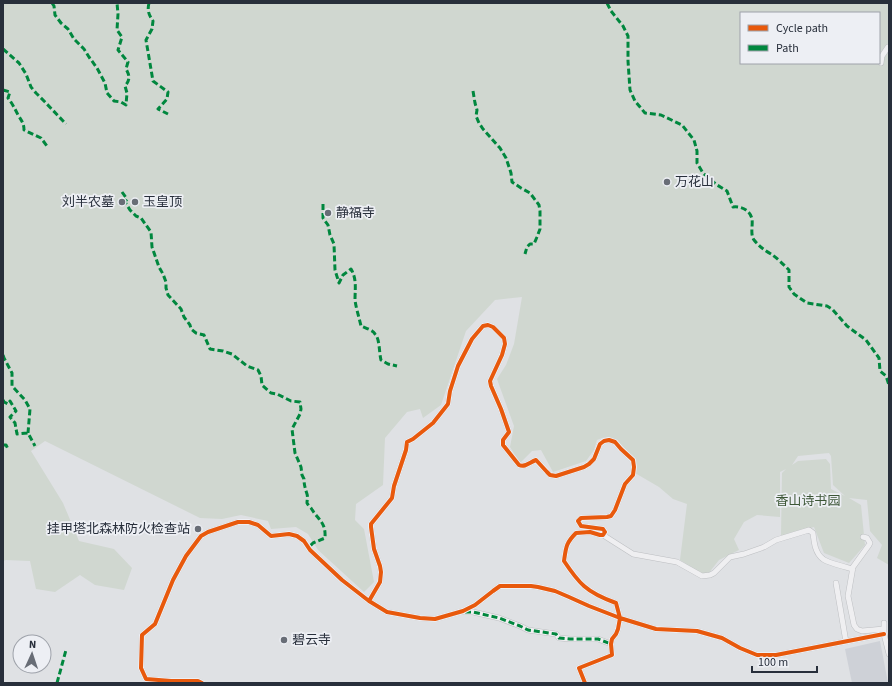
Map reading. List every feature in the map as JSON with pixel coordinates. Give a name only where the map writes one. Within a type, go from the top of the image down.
[{"type":"street","points":[[881,63],[882,56],[889,47]]},
{"type":"street","points":[[369,601],[380,582],[381,572],[374,549],[371,524],[392,498],[407,442],[433,423],[448,404],[450,391],[458,366],[472,339],[483,326],[488,325],[493,327],[504,338],[505,344],[502,355],[490,381],[509,432],[503,440],[503,445],[519,465],[525,466],[536,460],[550,475],[556,476],[589,464],[594,459],[600,444],[609,440],[615,442],[633,460],[634,467],[632,475],[624,484],[615,510],[611,516],[581,518],[578,521],[581,526],[604,529],[605,532],[603,535]]},
{"type":"street","points":[[202,683],[198,681],[146,679],[141,668],[142,635],[155,624],[173,580],[186,556],[201,536],[208,532],[238,522],[249,522],[258,525],[271,536],[289,534],[297,536],[304,541],[310,550],[342,580],[369,601],[387,612],[435,619],[463,612],[474,612],[499,618],[528,630],[556,634],[559,638],[598,639],[611,644]]},
{"type":"street","points":[[585,683],[579,668],[612,656],[612,639],[618,629],[620,618],[616,603],[585,587],[572,573],[564,561],[565,548],[576,533],[590,532],[603,535],[634,554],[677,562],[702,576],[714,573],[730,557],[744,554],[764,547],[776,540],[809,530],[813,533],[815,546],[823,560],[853,569]]},
{"type":"street","points":[[863,537],[867,538],[870,542],[853,569],[848,596],[854,625],[857,629],[862,631],[884,631]]},
{"type":"street","points":[[836,583],[846,642]]},
{"type":"street","points":[[463,612],[500,586],[538,587],[555,591],[620,618],[656,629],[697,631],[722,638],[757,655],[776,655],[846,642],[884,631]]},
{"type":"street","points":[[884,623],[884,631],[889,654]]},
{"type":"shaded area","points":[[880,641],[888,683],[852,683],[845,649]]},
{"type":"green space","name":"香山诗书园","points":[[3,3],[889,3],[889,565],[877,558],[882,545],[870,531],[867,500],[849,498],[861,505],[865,545],[849,563],[824,553],[814,527],[781,536],[782,473],[786,469],[780,472],[780,517],[757,515],[744,522],[734,539],[739,550],[719,560],[708,574],[703,575],[680,560],[687,504],[673,499],[659,487],[635,473],[629,456],[617,441],[610,437],[597,440],[594,450],[586,461],[553,472],[541,450],[532,451],[520,463],[510,447],[514,426],[497,379],[506,365],[514,344],[522,297],[495,300],[466,331],[441,405],[423,418],[420,409],[407,412],[385,438],[383,485],[356,504],[355,520],[364,529],[374,582],[364,592],[318,550],[308,534],[296,527],[271,529],[268,521],[241,515],[222,519],[200,518],[45,441],[31,451],[63,503],[79,541],[114,549],[132,568],[124,590],[95,585],[80,575],[55,592],[36,589],[30,561],[3,561]],"holes":[[[829,453],[831,456],[833,485],[845,496],[831,489],[830,464],[826,459],[798,461],[792,465],[798,456]]]},
{"type":"marked path","points":[[52,3],[54,6],[55,15],[84,49],[97,68],[105,83],[107,93],[114,101],[121,102],[126,105],[127,93],[125,86],[129,78],[126,69],[128,62],[118,50],[122,37],[117,30],[117,3]]},
{"type":"marked path","points":[[149,3],[149,13],[153,21],[152,29],[146,40],[153,81],[168,92],[167,99],[158,109],[168,114]]},
{"type":"marked path","points":[[607,3],[628,36],[630,90],[635,101],[645,113],[661,115],[682,125],[694,140],[697,151],[697,163],[703,173],[727,191],[733,207],[742,208],[749,213],[752,219],[752,233],[754,240],[789,270],[789,287],[794,294],[807,303],[827,306],[832,309],[847,326],[866,340],[879,358],[880,371],[886,376],[889,385]]},
{"type":"marked path","points":[[3,49],[19,63],[26,74],[31,87],[66,124]]},
{"type":"marked path","points":[[3,90],[10,92],[8,98],[22,122],[24,130],[41,138],[47,146]]},
{"type":"marked path","points":[[473,91],[477,110],[476,116],[483,129],[500,148],[506,158],[511,173],[512,182],[530,193],[539,205],[540,229],[534,244],[530,244],[527,247],[525,254]]},
{"type":"marked path","points":[[122,192],[127,199],[125,202],[130,210],[136,216],[141,218],[151,232],[152,247],[166,282],[168,295],[181,309],[191,329],[196,333],[204,335],[210,349],[232,354],[247,366],[258,370],[261,376],[262,385],[271,393],[277,394],[291,401],[300,402],[300,414],[292,429],[295,453],[304,479],[307,503],[323,525],[325,533],[325,538],[313,543],[309,547]]},
{"type":"marked path","points":[[323,204],[323,218],[328,225],[334,244],[335,270],[339,283],[343,275],[351,269],[355,280],[355,300],[361,326],[373,331],[377,336],[381,360],[388,364],[397,366]]},
{"type":"marked path","points":[[3,355],[12,373],[12,386],[25,400],[30,409],[28,433]]},
{"type":"marked path","points":[[3,400],[8,404],[10,401],[16,411],[10,417],[15,423],[17,434],[28,433],[35,446]]},
{"type":"marked path","points":[[3,445],[6,445],[8,449]]},
{"type":"marked path","points":[[465,612],[473,612],[499,618],[528,630],[556,634],[559,638],[598,639],[611,644]]},
{"type":"marked path","points":[[57,683],[66,650]]},
{"type":"cycle path","points":[[369,601],[380,582],[381,572],[374,549],[371,524],[392,498],[407,442],[433,423],[448,404],[450,391],[458,366],[472,339],[483,326],[488,325],[493,327],[504,338],[505,344],[502,355],[490,381],[509,432],[503,440],[503,445],[519,465],[525,465],[536,460],[550,475],[556,476],[589,464],[594,459],[600,444],[609,440],[615,442],[633,460],[633,475],[625,484],[615,510],[611,516],[581,518],[578,521],[581,526],[603,529],[605,532],[603,535],[590,532],[576,533],[568,543],[566,549],[564,561],[573,574],[588,589],[603,598],[616,603],[620,618],[618,629],[612,639],[612,655],[579,668],[585,683]]},
{"type":"cycle path","points":[[202,683],[198,681],[146,679],[141,668],[142,635],[155,624],[173,580],[186,556],[201,536],[208,532],[238,522],[249,522],[258,525],[271,536],[289,534],[297,536],[304,541],[310,550],[342,580],[369,601],[387,612],[420,618],[435,619],[463,611],[475,605],[500,586],[531,586],[555,591],[620,618],[656,629],[697,631],[722,638],[757,655],[776,655],[884,634]]},
{"type":"place","name":"万花山","points":[[667,182]]},
{"type":"place","name":"刘半农墓","points":[[122,202]]},
{"type":"place","name":"玉皇顶","points":[[135,202]]},
{"type":"place","name":"静福寺","points":[[328,213]]},
{"type":"place","name":"挂甲塔北森林防火检查站","points":[[198,529]]},
{"type":"place","name":"碧云寺","points":[[284,640]]}]
